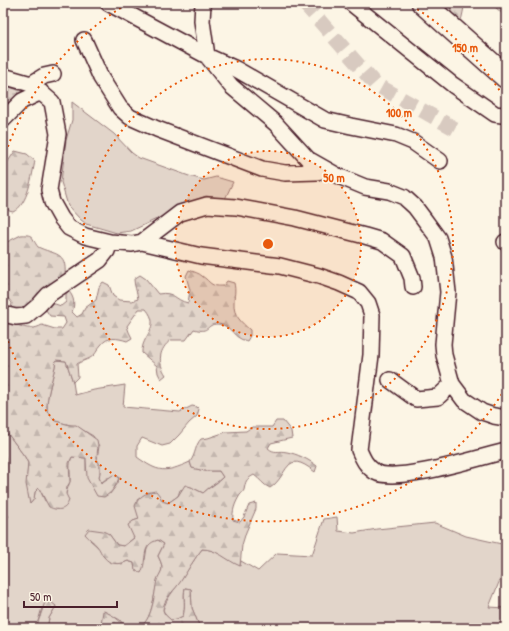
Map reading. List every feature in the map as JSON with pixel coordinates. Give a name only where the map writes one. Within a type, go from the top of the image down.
[{"type":"highway","points":[[423,3],[506,77]]},
{"type":"street","points":[[108,3],[207,56],[236,69],[325,120],[396,135],[413,142],[440,161]]},
{"type":"street","points":[[203,3],[202,21],[207,56],[231,86],[275,123],[308,159],[338,176],[366,187],[389,190],[404,197],[415,206],[438,238],[444,257],[448,292],[443,344],[444,354],[452,384],[464,400],[482,412],[506,418]]},
{"type":"street","points":[[351,3],[453,85],[495,114],[506,114]]},
{"type":"street","points":[[84,40],[101,78],[120,108],[130,116],[163,132],[262,169],[285,173],[317,172],[327,170]]},
{"type":"street","points":[[3,120],[36,88],[44,76],[53,74]]},
{"type":"street","points":[[3,76],[36,88],[52,102],[58,134],[49,190],[52,202],[60,218],[69,228],[84,236],[110,242],[132,244],[142,242],[201,256],[280,266],[319,276],[359,292],[368,303],[372,315],[371,355],[359,450],[366,464],[376,472],[396,475],[434,469],[506,451]]},
{"type":"street","points":[[142,242],[180,213],[207,205],[236,207],[295,218],[382,241],[403,256],[412,278],[413,287]]},
{"type":"street","points":[[3,314],[16,317],[26,316],[48,295],[100,260],[107,251],[110,242]]},
{"type":"street","points":[[390,380],[416,399],[438,397],[452,384]]},
{"type":"green space","points":[[446,3],[465,3],[460,22],[452,16],[450,6]]},
{"type":"green space","points":[[489,3],[506,3],[506,17],[492,4]]},
{"type":"green space","points":[[3,85],[25,92],[3,113]]},
{"type":"green space","points":[[72,102],[114,134],[132,153],[139,158],[204,180],[216,177],[233,182],[225,199],[206,196],[131,231],[117,233],[86,224],[68,206],[61,182],[66,140],[72,120]]},
{"type":"green space","points":[[15,151],[27,154],[35,161],[26,196],[18,208],[13,212],[9,211],[6,205],[3,204],[3,169]]},
{"type":"green space","points":[[21,235],[31,236],[38,247],[58,255],[62,258],[65,267],[65,275],[29,312],[11,309],[12,303],[3,292],[3,244]]},
{"type":"green space","points":[[189,270],[199,274],[211,284],[216,286],[223,286],[227,281],[234,283],[234,307],[236,315],[250,330],[250,336],[247,341],[242,340],[221,324],[211,325],[205,330],[194,329],[186,340],[171,340],[164,347],[160,361],[166,375],[161,379],[157,366],[142,353],[144,341],[152,327],[152,321],[146,309],[139,309],[127,326],[132,338],[127,341],[113,338],[103,342],[92,357],[77,364],[78,377],[73,382],[66,361],[56,360],[48,398],[47,411],[55,421],[76,425],[97,440],[97,460],[100,469],[99,477],[101,483],[113,475],[119,477],[112,491],[104,497],[97,496],[87,478],[86,458],[72,457],[69,463],[70,482],[67,487],[66,494],[69,500],[68,504],[61,509],[49,507],[39,488],[35,492],[34,499],[30,504],[26,484],[28,463],[8,434],[3,436],[3,319],[27,328],[42,325],[55,329],[62,329],[66,323],[64,317],[50,316],[46,310],[49,304],[61,306],[66,302],[66,288],[73,299],[74,305],[72,312],[77,317],[82,314],[85,308],[96,300],[99,287],[103,282],[109,285],[113,296],[119,300],[132,301],[138,299],[134,279],[140,275],[146,279],[158,294],[168,294],[188,303],[190,290],[186,276]]},
{"type":"green space","points":[[56,360],[66,361],[73,382],[75,395],[125,385],[123,407],[180,412],[192,406],[197,407],[199,409],[197,416],[170,444],[162,446],[142,438],[137,446],[137,457],[157,469],[162,470],[174,468],[190,462],[192,468],[205,471],[219,471],[223,477],[203,493],[191,487],[180,490],[178,496],[168,503],[162,501],[160,496],[149,492],[137,500],[140,519],[133,521],[134,538],[123,546],[117,545],[109,534],[90,540],[100,549],[103,556],[122,564],[127,561],[134,563],[135,570],[145,560],[147,547],[151,542],[158,540],[164,544],[158,556],[162,570],[157,581],[154,600],[148,618],[139,628],[126,628],[120,620],[104,611],[99,628],[47,628],[49,618],[56,606],[42,608],[36,628],[3,628],[3,523],[9,516],[3,513],[3,465],[6,462],[3,454],[3,436],[8,434],[28,463],[27,477],[30,504],[34,499],[35,492],[39,488],[45,501],[66,494],[70,481],[70,466],[72,457],[86,458],[86,471],[110,494],[118,483],[119,477],[107,478],[101,483],[99,477],[100,465],[97,459],[99,446],[93,436],[76,426],[55,421],[47,411],[48,398]]},
{"type":"green space","points":[[276,421],[283,421],[291,431],[292,438],[271,443],[268,448],[270,450],[299,455],[317,466],[315,472],[298,462],[292,463],[288,466],[276,483],[270,488],[254,475],[247,480],[244,490],[233,510],[233,520],[240,522],[249,505],[256,503],[256,509],[242,545],[240,566],[217,553],[207,549],[202,549],[165,602],[163,610],[164,613],[171,620],[183,616],[185,588],[191,589],[192,608],[200,628],[138,628],[147,620],[152,607],[157,580],[162,570],[158,556],[164,544],[158,540],[149,545],[145,553],[141,573],[135,570],[134,563],[128,561],[118,564],[106,560],[96,545],[85,534],[89,529],[103,531],[109,534],[117,545],[124,546],[134,538],[128,525],[139,519],[135,506],[138,500],[143,496],[149,492],[156,491],[162,501],[168,503],[178,496],[185,485],[203,493],[223,477],[219,471],[205,471],[192,468],[190,462],[201,439],[226,432],[246,431],[252,427],[272,427]]},
{"type":"green space","points":[[337,517],[338,531],[354,533],[435,523],[466,536],[506,545],[506,571],[502,575],[489,607],[506,608],[506,628],[200,628],[192,608],[191,589],[185,588],[183,616],[171,620],[166,616],[163,610],[167,601],[202,549],[213,551],[240,565],[241,561],[258,571],[277,553],[312,555],[324,519]]},
{"type":"green space","points":[[45,602],[51,602],[56,606],[49,618],[47,628],[36,628]]},
{"type":"green space","points":[[103,611],[116,618],[126,628],[99,628]]},
{"type":"tunnel","points":[[304,3],[375,84],[459,131]]}]
